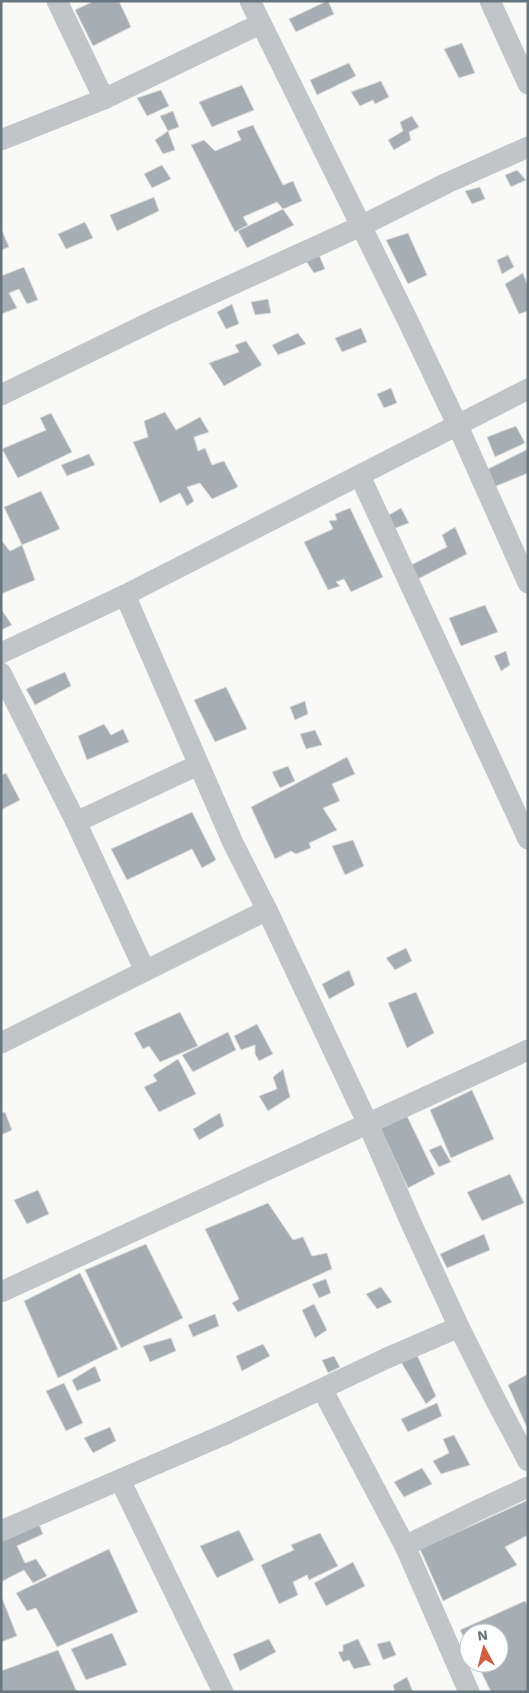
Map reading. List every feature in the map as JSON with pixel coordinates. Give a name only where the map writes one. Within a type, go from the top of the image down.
[{"type":"street","points":[[57,1],[104,99]]},
{"type":"street","points":[[250,1],[456,424],[521,551],[528,583]]},
{"type":"street","points":[[490,1],[528,84]]},
{"type":"street","points":[[1,140],[104,99],[260,24]]},
{"type":"street","points":[[1,395],[159,318],[528,147]]},
{"type":"street","points":[[1,653],[125,595],[360,476],[456,424],[528,389]]},
{"type":"street","points":[[360,476],[520,800],[528,839]]},
{"type":"street","points":[[125,595],[233,843],[267,910],[368,1124],[411,1223],[460,1326],[495,1399],[528,1461]]},
{"type":"street","points":[[1,672],[76,822],[145,970]]},
{"type":"street","points":[[76,822],[198,765]]},
{"type":"street","points":[[1,1043],[267,910]]},
{"type":"street","points":[[1,1292],[528,1050]]},
{"type":"street","points":[[1,1531],[228,1433],[460,1326]]},
{"type":"street","points":[[322,1389],[405,1546],[469,1692]]},
{"type":"street","points":[[120,1480],[223,1692]]},
{"type":"street","points":[[405,1546],[528,1487]]},
{"type":"building","points":[[94,1],[119,1],[131,27],[93,46],[75,10]]},
{"type":"building","points":[[327,1],[334,14],[296,32],[289,19]]},
{"type":"building","points":[[462,43],[475,73],[459,78],[444,49]]},
{"type":"building","points":[[349,63],[356,76],[317,95],[310,80]]},
{"type":"building","points":[[381,81],[389,97],[375,104],[373,100],[360,106],[351,92]]},
{"type":"building","points":[[242,85],[254,110],[212,127],[199,102]]},
{"type":"building","points":[[161,90],[169,106],[147,116],[137,98]]},
{"type":"building","points":[[173,111],[179,127],[168,131],[160,116]]},
{"type":"building","points":[[412,116],[419,127],[409,132],[411,140],[394,150],[388,140],[403,131],[400,122]]},
{"type":"building","points":[[253,125],[283,185],[293,181],[302,201],[283,209],[277,202],[243,217],[248,225],[235,232],[191,145],[204,140],[215,151],[241,140],[237,131]]},
{"type":"building","points":[[168,131],[175,150],[163,154],[155,140]]},
{"type":"building","points":[[162,165],[171,179],[152,188],[144,174]]},
{"type":"building","points":[[517,170],[526,180],[511,187],[505,175]]},
{"type":"building","points":[[480,187],[485,199],[472,204],[465,191]]},
{"type":"building","points":[[154,197],[159,211],[117,231],[110,215]]},
{"type":"building","points":[[283,209],[294,225],[247,248],[238,231]]},
{"type":"building","points":[[85,222],[93,238],[66,249],[58,234]]},
{"type":"building","points":[[1,228],[9,247],[1,250]]},
{"type":"building","points":[[408,233],[427,275],[408,284],[386,240]]},
{"type":"building","points":[[319,255],[325,269],[314,273],[306,261]]},
{"type":"building","points":[[508,255],[514,267],[502,274],[497,260]]},
{"type":"building","points":[[24,267],[38,300],[27,304],[19,289],[9,293],[17,308],[1,314],[1,276]]},
{"type":"building","points":[[523,273],[528,287],[528,311],[519,314],[505,284]]},
{"type":"building","points":[[268,299],[271,313],[255,315],[251,302]]},
{"type":"building","points":[[232,304],[239,324],[226,329],[217,312]]},
{"type":"building","points":[[361,328],[367,342],[342,352],[335,338]]},
{"type":"building","points":[[298,333],[306,344],[278,355],[272,345]]},
{"type":"building","points":[[246,341],[262,365],[224,386],[209,363],[239,352],[235,345]]},
{"type":"building","points":[[391,388],[397,403],[384,408],[377,394]]},
{"type":"building","points":[[165,412],[176,430],[200,417],[209,432],[194,437],[198,451],[205,448],[212,465],[224,461],[238,487],[212,499],[200,483],[187,487],[194,501],[187,506],[180,493],[160,503],[133,442],[148,437],[144,421]]},
{"type":"building","points":[[51,413],[72,452],[18,478],[2,449],[46,430],[40,418]]},
{"type":"building","points":[[516,426],[525,443],[495,457],[487,437]]},
{"type":"building","points":[[528,449],[528,473],[494,487],[486,470]]},
{"type":"building","points":[[89,454],[95,465],[67,476],[61,465]]},
{"type":"building","points":[[41,491],[60,529],[22,545],[4,507]]},
{"type":"building","points":[[350,508],[383,577],[351,592],[344,579],[336,582],[340,586],[328,590],[304,542],[333,529],[329,521],[337,520],[335,514]]},
{"type":"building","points":[[401,508],[409,523],[393,529],[387,516]]},
{"type":"building","points":[[455,527],[467,554],[416,580],[409,566],[447,547],[442,535]]},
{"type":"building","points":[[1,540],[10,551],[22,545],[35,580],[1,594]]},
{"type":"building","points":[[485,605],[498,632],[461,646],[449,618]]},
{"type":"building","points":[[1,609],[12,625],[1,630]]},
{"type":"building","points":[[506,651],[510,665],[501,671],[494,656]]},
{"type":"building","points":[[65,672],[71,686],[35,705],[26,689]]},
{"type":"building","points":[[226,687],[247,729],[215,742],[194,700]]},
{"type":"building","points":[[305,701],[308,714],[295,720],[290,707]]},
{"type":"building","points":[[104,724],[111,735],[123,729],[129,742],[87,760],[78,736]]},
{"type":"building","points":[[315,730],[322,745],[306,749],[300,734]]},
{"type":"building","points":[[347,757],[355,774],[332,784],[340,801],[323,808],[337,830],[309,843],[311,848],[296,854],[291,851],[275,859],[251,807]]},
{"type":"building","points":[[288,766],[295,781],[280,788],[272,772]]},
{"type":"building","points":[[6,773],[20,800],[1,810],[1,775]]},
{"type":"building","points":[[192,812],[216,860],[202,868],[192,849],[127,880],[111,849]]},
{"type":"building","points":[[353,840],[364,866],[345,875],[332,846]]},
{"type":"building","points":[[406,948],[412,961],[395,970],[386,958]]},
{"type":"building","points":[[349,970],[355,985],[329,999],[322,984]]},
{"type":"building","points":[[416,992],[434,1033],[407,1048],[388,1003]]},
{"type":"building","points":[[180,1012],[198,1046],[160,1062],[149,1046],[143,1049],[134,1033]]},
{"type":"building","points":[[257,1024],[273,1054],[259,1061],[255,1054],[255,1045],[241,1050],[234,1036]]},
{"type":"building","points":[[228,1032],[236,1050],[193,1072],[182,1055]]},
{"type":"building","points":[[178,1059],[196,1094],[159,1112],[144,1087],[157,1081],[153,1075]]},
{"type":"building","points":[[283,1069],[290,1097],[268,1111],[259,1096],[277,1089],[273,1077]]},
{"type":"building","points":[[472,1090],[494,1139],[451,1158],[430,1110]]},
{"type":"building","points":[[5,1112],[12,1130],[1,1135],[1,1113]]},
{"type":"building","points":[[220,1113],[224,1126],[199,1140],[193,1129]]},
{"type":"building","points":[[407,1116],[435,1174],[408,1188],[379,1125]]},
{"type":"building","points":[[441,1145],[451,1162],[439,1167],[429,1150]]},
{"type":"building","points":[[510,1174],[524,1203],[482,1221],[467,1192]]},
{"type":"building","points":[[38,1190],[49,1214],[27,1224],[14,1200]]},
{"type":"building","points":[[268,1203],[293,1240],[303,1237],[312,1256],[327,1253],[332,1269],[238,1312],[232,1303],[239,1299],[205,1229]]},
{"type":"building","points":[[484,1234],[490,1250],[447,1268],[440,1254]]},
{"type":"building","points":[[146,1244],[183,1318],[121,1348],[85,1270]]},
{"type":"building","points":[[80,1273],[118,1349],[58,1378],[24,1301]]},
{"type":"building","points":[[326,1279],[331,1293],[319,1298],[312,1284]]},
{"type":"building","points":[[381,1287],[392,1302],[377,1309],[366,1294]]},
{"type":"building","points":[[314,1304],[327,1330],[315,1338],[302,1310]]},
{"type":"building","points":[[215,1314],[219,1326],[193,1337],[188,1325]]},
{"type":"building","points":[[171,1338],[176,1351],[150,1362],[143,1346]]},
{"type":"building","points":[[263,1344],[270,1356],[242,1371],[236,1356]]},
{"type":"building","points":[[417,1355],[436,1396],[426,1404],[401,1362]]},
{"type":"building","points":[[334,1356],[340,1367],[328,1373],[322,1360]]},
{"type":"building","points":[[95,1366],[101,1381],[77,1391],[72,1380]]},
{"type":"building","points":[[528,1374],[528,1430],[508,1385]]},
{"type":"building","points":[[64,1383],[83,1423],[66,1431],[46,1391]]},
{"type":"building","points":[[437,1403],[442,1416],[408,1432],[401,1419]]},
{"type":"building","points":[[110,1427],[116,1441],[93,1453],[84,1438]]},
{"type":"building","points":[[454,1435],[470,1465],[441,1474],[433,1461],[449,1453],[443,1439]]},
{"type":"building","points":[[422,1468],[432,1484],[404,1497],[394,1482]]},
{"type":"building","points":[[528,1500],[528,1535],[505,1547],[517,1565],[443,1601],[420,1549]]},
{"type":"building","points":[[38,1522],[43,1534],[17,1546],[25,1563],[36,1559],[47,1576],[33,1583],[24,1570],[1,1582],[1,1539]]},
{"type":"building","points":[[239,1530],[254,1560],[217,1578],[200,1546]]},
{"type":"building","points":[[320,1533],[338,1566],[309,1580],[307,1575],[293,1582],[298,1595],[279,1604],[261,1565],[294,1550],[291,1545]]},
{"type":"building","points":[[109,1549],[138,1612],[57,1647],[36,1608],[27,1611],[16,1593]]},
{"type":"building","points":[[353,1562],[365,1586],[326,1606],[314,1583]]},
{"type":"building","points":[[1,1598],[17,1636],[1,1642]]},
{"type":"building","points":[[525,1601],[528,1606],[528,1692],[491,1692],[482,1673],[509,1673],[509,1623],[476,1623]]},
{"type":"building","points":[[112,1633],[127,1665],[86,1680],[71,1649]]},
{"type":"building","points":[[269,1639],[276,1652],[240,1671],[233,1654]]},
{"type":"building","points":[[358,1639],[371,1665],[354,1669],[349,1660],[343,1662],[338,1652],[343,1651],[343,1645]]},
{"type":"building","points":[[390,1641],[396,1655],[383,1660],[377,1644]]},
{"type":"building","points":[[58,1650],[77,1692],[1,1692],[1,1671]]},
{"type":"building","points":[[407,1677],[413,1692],[395,1692],[393,1685]]}]
